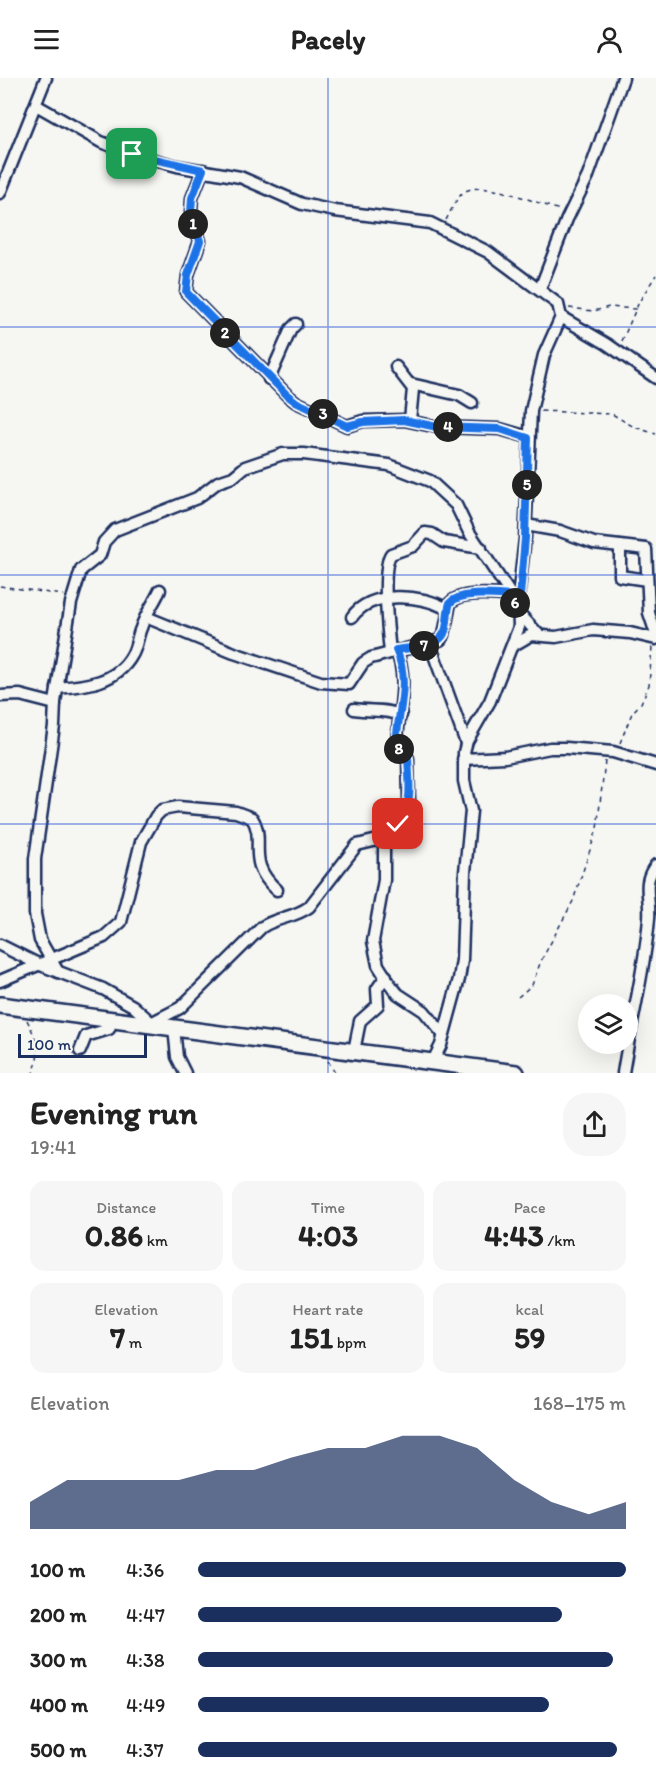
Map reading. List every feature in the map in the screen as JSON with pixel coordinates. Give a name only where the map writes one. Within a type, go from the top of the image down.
[{"type":"street","points":[[0,193],[46,78]]},
{"type":"street","points":[[540,289],[570,213],[588,176],[623,78]]},
{"type":"street","points":[[36,105],[101,142],[132,154],[240,177],[302,204],[355,216],[419,221],[442,229],[474,244],[540,289],[560,313],[656,378]]},
{"type":"street","points":[[203,170],[192,198],[191,212],[200,241],[188,275],[186,292],[269,379],[296,402],[347,426],[363,422],[410,420],[437,427],[500,429],[528,438]]},
{"type":"street","points":[[433,1062],[459,979],[462,960],[465,872],[471,811],[464,781],[463,759],[466,743],[490,701],[514,645],[519,627],[531,411],[544,355],[560,313]]},
{"type":"street","points":[[269,379],[291,329],[296,324]]},
{"type":"street","points":[[396,367],[411,384],[413,395],[410,420]]},
{"type":"street","points":[[411,384],[459,395],[472,403]]},
{"type":"street","points":[[58,972],[49,958],[37,927],[35,859],[54,726],[57,688],[73,595],[81,570],[100,555],[104,542],[116,530],[197,498],[218,482],[233,477],[245,467],[283,454],[304,454],[402,468],[437,487],[456,505],[519,610],[539,635]]},
{"type":"street","points":[[514,645],[531,635],[556,637],[602,630],[654,635],[649,613],[647,550],[594,543],[560,531],[526,525]]},
{"type":"street","points":[[443,1034],[424,1011],[398,994],[378,965],[373,941],[384,880],[383,862],[386,838],[403,818],[409,800],[408,758],[396,746],[401,715],[402,675],[393,651],[388,599],[388,558],[396,552],[413,546],[423,534],[432,534],[444,542],[481,548]]},
{"type":"street","points":[[620,546],[620,576],[647,580]]},
{"type":"street","points":[[57,688],[96,683],[115,674],[133,654],[146,617],[160,590]]},
{"type":"street","points":[[146,617],[176,626],[234,653],[334,684],[349,684],[363,663],[393,651],[430,644],[444,635],[447,609],[458,596],[490,594],[511,596]]},
{"type":"street","points":[[352,617],[366,602],[388,599],[432,601],[447,609]]},
{"type":"street","points":[[430,644],[466,743]]},
{"type":"street","points":[[0,696],[20,695],[55,704]]},
{"type":"street","points":[[354,709],[369,711],[385,709],[401,715]]},
{"type":"street","points":[[463,759],[505,757],[550,748],[612,752],[656,765]]},
{"type":"street","points":[[0,981],[49,958],[104,937],[117,929],[122,922],[141,842],[156,816],[169,808],[236,812],[252,818],[256,826],[259,867],[264,877],[277,890]]},
{"type":"street","points":[[161,1026],[262,927],[271,921],[301,913],[309,907],[357,845],[386,838]]},
{"type":"street","points":[[623,1073],[640,986],[649,922],[647,882],[656,866]]},
{"type":"street","points":[[0,945],[38,964],[103,989],[161,1026],[185,1073]]},
{"type":"street","points":[[354,1051],[360,1021],[378,1005],[377,989],[386,976]]},
{"type":"street","points":[[0,1005],[516,1073]]},
{"type":"street","points":[[80,1051],[86,1036],[109,1029],[112,1020]]},
{"type":"path","points":[[442,229],[459,197],[471,189],[488,189],[570,213]]},
{"type":"path","points":[[617,350],[656,275]]},
{"type":"path","points":[[560,313],[612,307],[636,310]]},
{"type":"path","points":[[531,411],[612,414],[633,427],[656,434]]},
{"type":"path","points":[[0,586],[73,595]]},
{"type":"path","points":[[518,997],[532,985],[541,961],[573,901],[597,829],[612,752],[632,712],[641,703],[649,685],[654,635]]},
{"type":"path","points":[[22,1008],[38,1042],[37,1060],[33,1073]]},
{"type":"route","points":[[132,154],[177,166],[203,170],[202,178],[192,198],[191,212],[200,245],[188,275],[185,290],[251,361],[296,402],[350,427],[363,422],[383,423],[404,420],[437,427],[489,427],[528,438],[525,538],[519,581],[519,608],[511,596],[490,594],[480,597],[458,596],[447,609],[447,626],[440,640],[427,645],[396,650],[400,661],[403,688],[401,720],[396,746],[408,758],[409,800],[407,810],[398,824]]}]
